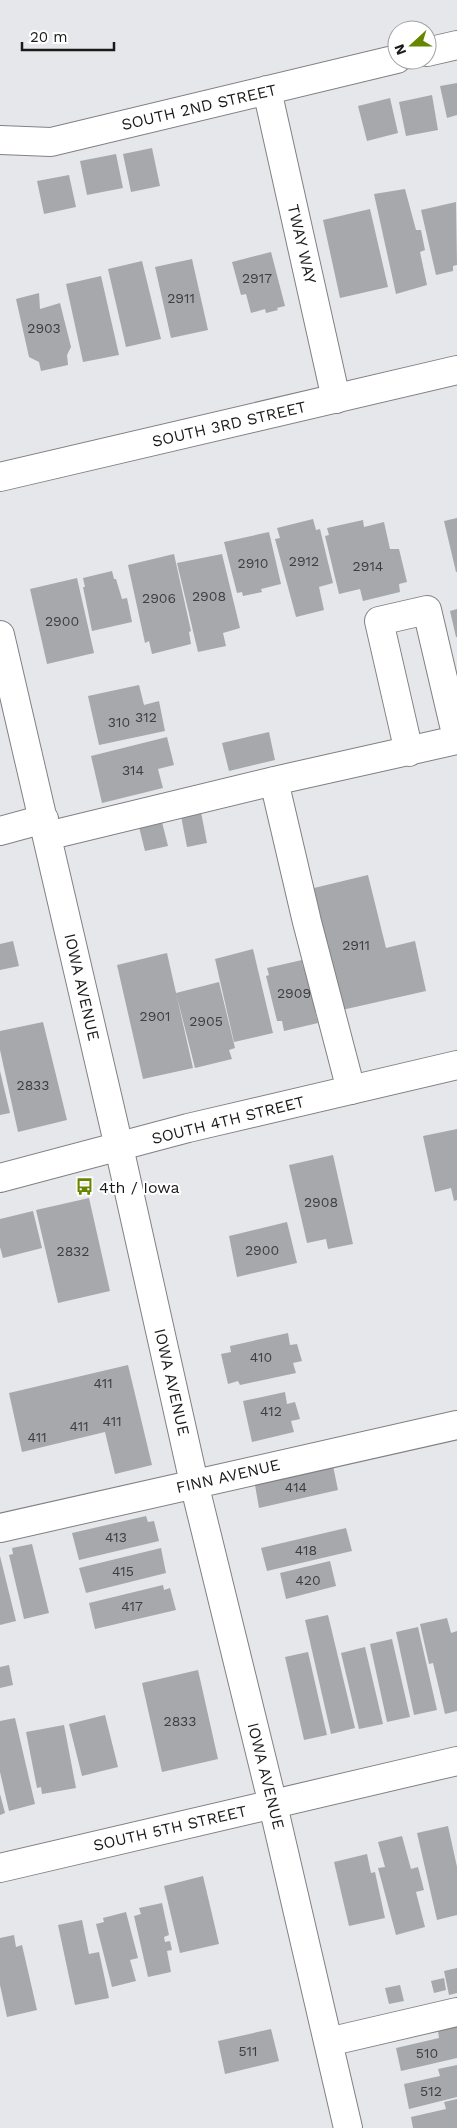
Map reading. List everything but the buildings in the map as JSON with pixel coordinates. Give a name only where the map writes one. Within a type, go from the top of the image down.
[{"type":"street","points":[[437,50],[457,45]]},
{"type":"street","name":"SOUTH 2ND STREET","points":[[0,140],[51,142],[387,61]]},
{"type":"street","name":"TWAY WAY","points":[[267,90],[336,398]]},
{"type":"street","name":"SOUTH 3RD STREET","points":[[0,477],[457,370]]},
{"type":"street","points":[[0,831],[45,827],[274,781],[409,752],[457,739],[427,610],[379,622],[409,752]]},
{"type":"street","name":"IOWA AVENUE","points":[[0,635],[119,1147],[194,1483],[273,1805],[348,2128]]},
{"type":"street","points":[[274,781],[306,922],[351,1090]]},
{"type":"street","name":"SOUTH 4TH STREET","points":[[0,1178],[188,1128],[457,1065]]},
{"type":"street","name":"FINN AVENUE","points":[[0,1528],[457,1425]]},
{"type":"street","name":"SOUTH 5TH STREET","points":[[0,1868],[457,1761]]},
{"type":"street","points":[[328,2042],[457,2012]]},
{"type":"place","name":"4th / Iowa","points":[[85,1187]]}]
